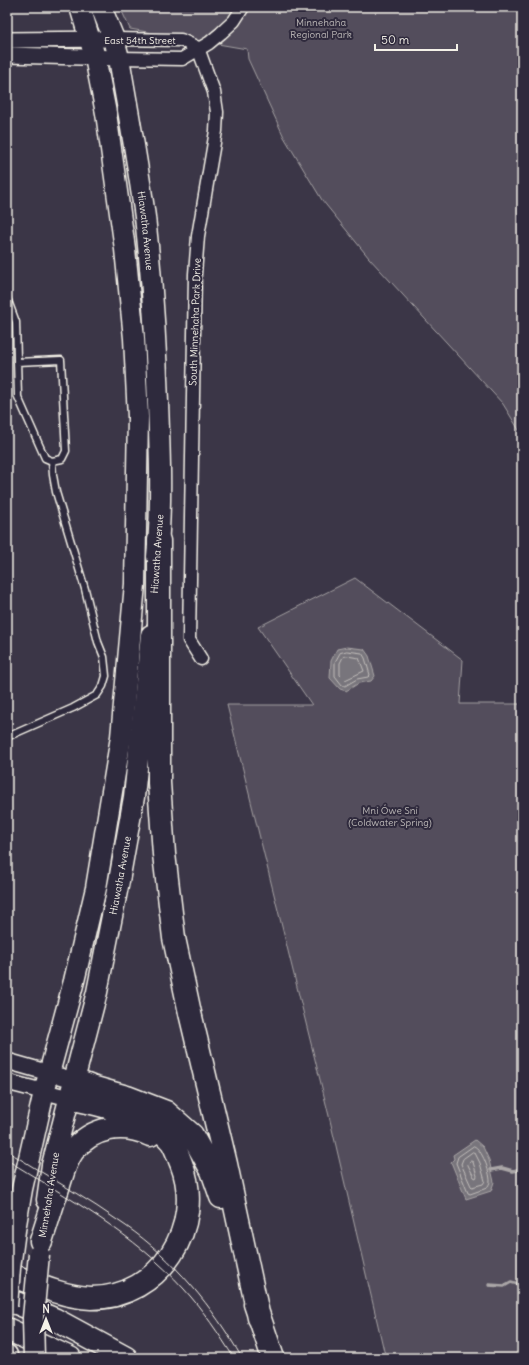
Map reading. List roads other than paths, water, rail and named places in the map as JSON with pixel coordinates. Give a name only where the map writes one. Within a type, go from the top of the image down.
[{"type":"highway","name":"Hiawatha Avenue","points":[[47,1083],[96,888],[121,737],[135,584],[138,417],[134,338],[115,170],[106,113],[92,48],[80,7]]},
{"type":"highway","name":"Hiawatha Avenue","points":[[71,1089],[97,992],[134,797],[159,541],[160,448],[156,351],[151,275],[144,210],[120,58],[101,7]]},
{"type":"highway","points":[[159,541],[159,783],[164,854],[174,938],[190,1013],[226,1164],[259,1318]]},
{"type":"highway","points":[[7,1312],[10,1268],[22,1189],[47,1083]]},
{"type":"highway","points":[[71,1089],[90,1086],[127,1097],[166,1112],[192,1135],[212,1171],[273,1358]]},
{"type":"highway","points":[[7,1273],[71,1295],[91,1298],[112,1296],[144,1282],[159,1271],[175,1249],[185,1222],[188,1190],[185,1173],[171,1141],[155,1128],[133,1115],[98,1104],[71,1089]]},
{"type":"highway","name":"Minnehaha Avenue","points":[[34,1358],[33,1318],[41,1241],[52,1165],[71,1089]]},
{"type":"highway","points":[[41,1241],[64,1166],[72,1152],[84,1139],[99,1131],[114,1127],[131,1128],[148,1134],[180,1160]]},
{"type":"highway","points":[[7,1299],[54,1319],[126,1358]]},
{"type":"highway","points":[[7,1329],[70,1358]]},
{"type":"highway","points":[[7,1341],[44,1358]]},
{"type":"street","points":[[198,48],[221,33],[234,21],[243,7]]},
{"type":"street","name":"East 54th Street","points":[[7,55],[92,48],[114,39],[181,40],[198,48]]},
{"type":"street","name":"East 54th Street","points":[[7,40],[92,48],[120,58],[182,59],[198,48]]},
{"type":"street","name":"South Minnehaha Park Drive","points":[[198,48],[214,92],[217,112],[216,131],[198,236],[195,274],[189,640],[201,659]]},
{"type":"street","points":[[7,1061],[35,1068],[47,1083]]},
{"type":"street","points":[[7,1082],[47,1083],[71,1089]]},
{"type":"lane","points":[[7,298],[16,322],[17,362],[18,397],[45,458],[52,461],[62,459],[66,451],[61,360],[17,362]]},
{"type":"lane","points":[[7,737],[73,708],[97,695],[104,686],[106,676],[104,657],[98,642],[85,588],[56,492],[52,461]]},
{"type":"water","points":[[347,647],[364,649],[369,656],[375,676],[371,681],[359,683],[346,691],[340,689],[330,678],[331,661],[337,649]]},
{"type":"water","points":[[475,1140],[483,1147],[489,1160],[494,1182],[491,1191],[466,1199],[451,1162],[454,1159],[453,1155]]},
{"type":"waterway","points":[[519,740],[522,737]]},
{"type":"waterway","points":[[491,1170],[502,1168],[513,1171],[522,1169]]},
{"type":"waterway","points":[[489,1285],[504,1286],[511,1282],[518,1284],[522,1280]]},
{"type":"tram line","points":[[7,1151],[112,1216],[144,1239],[160,1253],[191,1285],[218,1320],[242,1358]]},
{"type":"tram line","points":[[7,1160],[100,1218],[123,1234],[165,1269],[198,1305],[234,1358]]},
{"type":"park label","name":"Minnehaha Regional Park","points":[[321,28]]},
{"type":"park label","name":"Mní Ówe Sní (Coldwater Spring)","points":[[390,816]]}]
